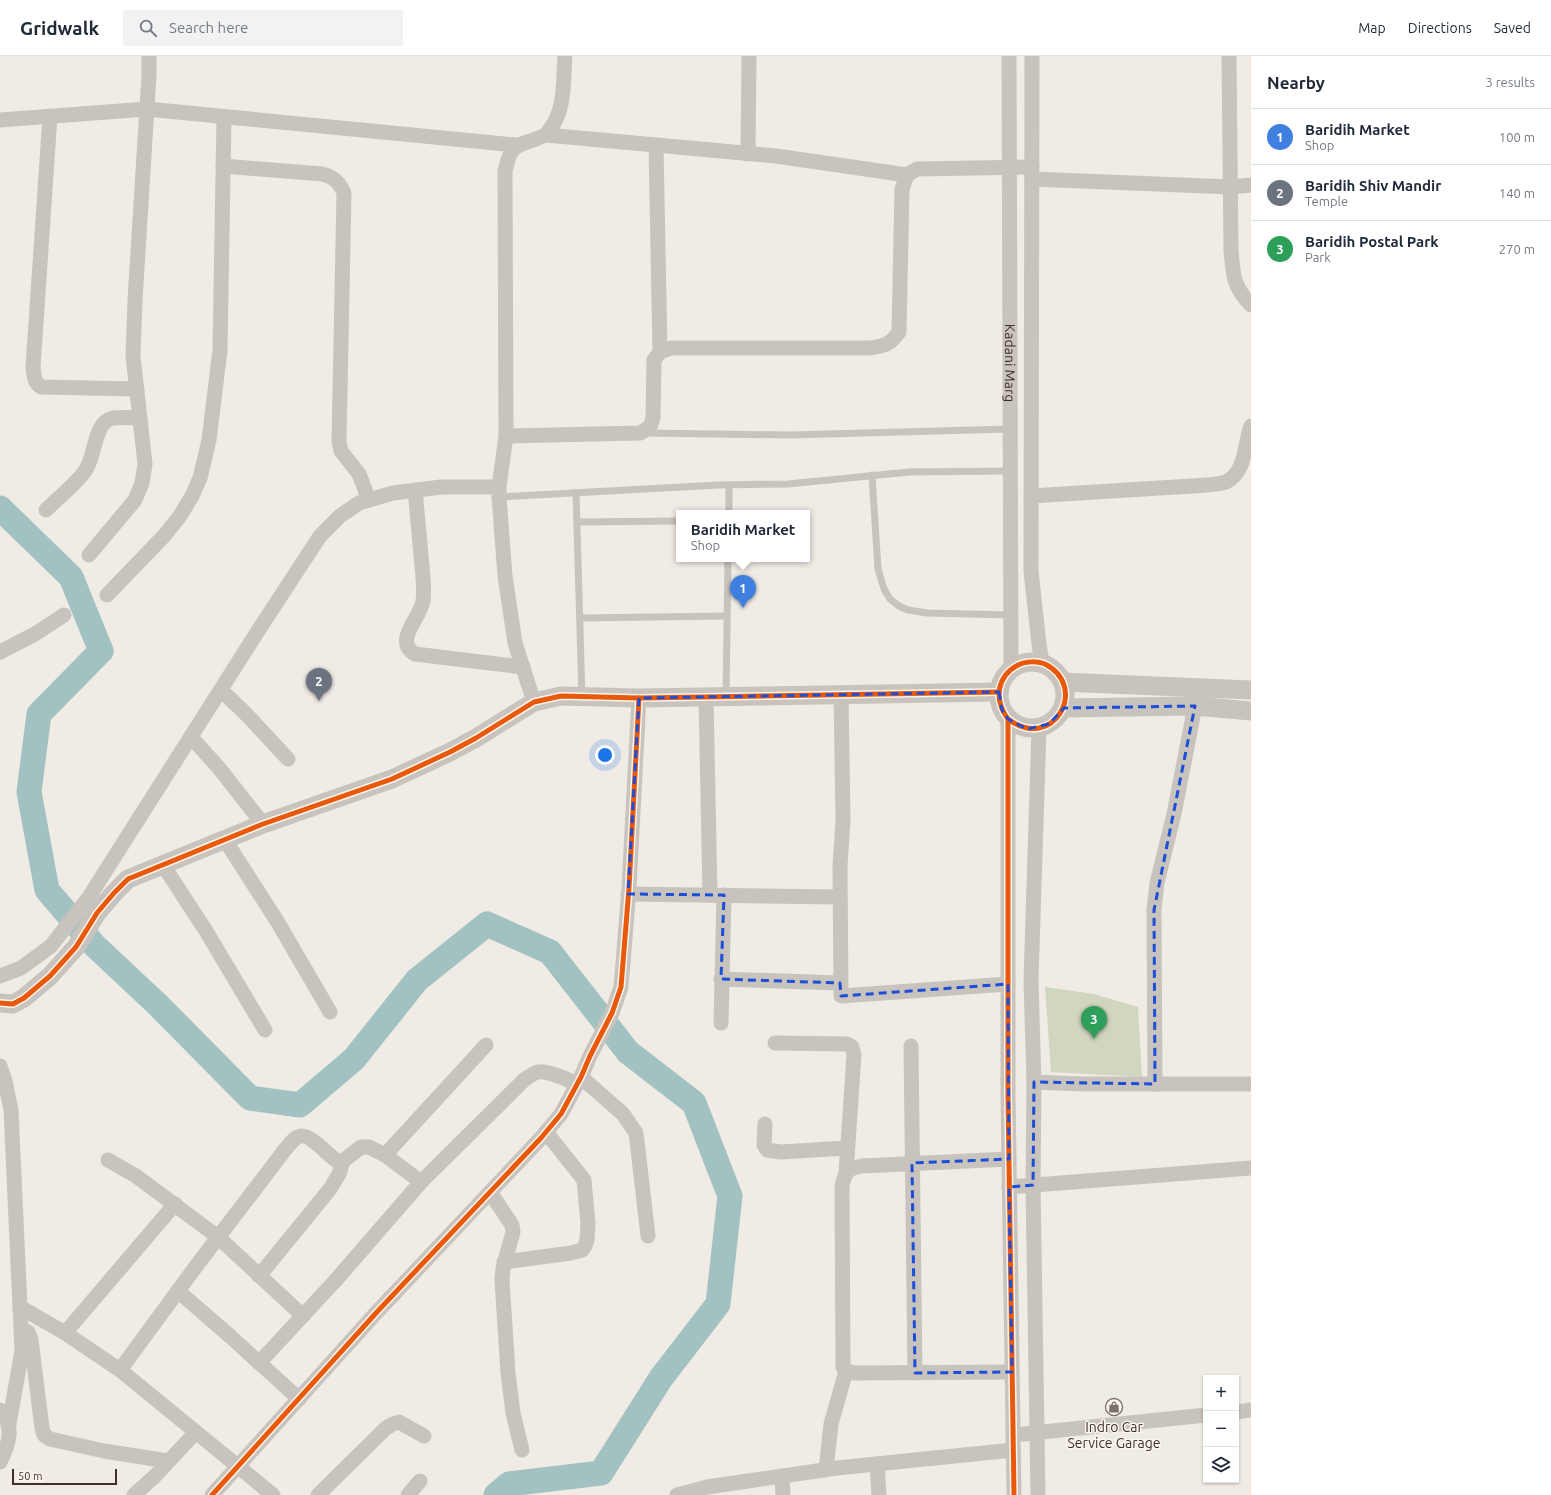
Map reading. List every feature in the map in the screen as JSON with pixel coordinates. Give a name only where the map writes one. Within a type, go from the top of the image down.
[{"type":"street","points":[[89,555],[135,500],[142,483],[145,464],[133,356],[149,56]]},
{"type":"street","points":[[546,135],[556,122],[561,107],[565,56]]},
{"type":"street","points":[[748,154],[749,56]]},
{"type":"street","name":"Kadani Marg","points":[[1009,56],[1011,669]]},
{"type":"street","name":"Kadani Marg","points":[[1032,56],[1031,571],[1038,644],[1042,663]]},
{"type":"street","points":[[1229,56],[1231,250],[1233,277],[1241,295],[1251,305]]},
{"type":"street","points":[[0,120],[147,109],[516,145],[546,135],[776,156],[907,175]]},
{"type":"street","points":[[50,116],[33,368],[34,378],[37,384],[41,387],[137,389]]},
{"type":"street","points":[[107,595],[180,516],[192,496],[200,478],[209,440],[220,350],[224,117]]},
{"type":"street","points":[[516,145],[509,154],[505,171],[506,436],[499,492],[505,576],[514,643],[534,702]]},
{"type":"street","points":[[656,145],[660,352]]},
{"type":"street","points":[[223,166],[331,176],[339,183],[344,193],[340,441],[341,451],[359,474],[368,500]]},
{"type":"street","points":[[506,436],[640,433],[650,427],[653,418],[654,360],[660,352],[671,348],[870,348],[883,346],[893,341],[899,332],[902,189],[907,175],[917,168],[1009,168],[1032,173],[1230,187],[1251,185]]},
{"type":"street","points":[[46,510],[86,470],[97,435],[102,425],[107,420],[113,418],[140,418]]},
{"type":"street","points":[[1031,496],[1225,483],[1234,477],[1240,468],[1251,426]]},
{"type":"street","points":[[0,1003],[13,1004],[24,998],[50,976],[76,947],[93,905],[191,737],[320,536],[340,516],[359,503],[393,493],[441,487],[499,492]]},
{"type":"street","points":[[415,490],[424,581],[421,611],[406,638],[408,650],[415,654],[522,667]]},
{"type":"street","points":[[0,652],[35,634],[64,615]]},
{"type":"street","points":[[1031,662],[1042,663],[1052,668],[1060,676],[1065,686],[1066,697],[1064,708],[1058,717],[1049,724],[1039,728],[1028,729],[1017,725],[1008,719],[1002,710],[999,692],[1004,678],[1011,669],[1020,664],[1031,662]]},
{"type":"street","points":[[1062,682],[1251,690]]},
{"type":"street","points":[[220,690],[247,715],[288,760]]},
{"type":"street","points":[[0,976],[21,968],[51,946],[93,905],[114,893],[128,879],[263,824],[392,779],[476,738],[534,702],[561,696],[639,698],[999,692]]},
{"type":"street","points":[[841,695],[841,996],[1008,984]]},
{"type":"street","points":[[706,697],[721,979],[721,1023]]},
{"type":"street","points":[[212,1495],[376,1313],[546,1132],[561,1114],[580,1081],[590,1056],[612,1013],[621,988],[639,698]]},
{"type":"street","points":[[1064,708],[1195,706],[1251,711]]},
{"type":"street","points":[[1155,1084],[1155,903],[1157,883],[1174,814],[1195,706]]},
{"type":"street","points":[[1008,719],[1009,1187],[1014,1495]]},
{"type":"street","points":[[1038,1495],[1032,981],[1039,728]]},
{"type":"street","points":[[191,737],[219,768],[263,824]]},
{"type":"street","points":[[225,840],[277,921],[330,1012]]},
{"type":"street","points":[[163,865],[206,931],[265,1030]]},
{"type":"street","points":[[628,894],[840,897]]},
{"type":"street","points":[[721,979],[840,983]]},
{"type":"street","points":[[775,1043],[847,1044],[852,1047],[854,1055],[846,1173],[842,1185],[842,1367],[854,1373],[1012,1372]]},
{"type":"street","points":[[385,1156],[486,1045]]},
{"type":"street","points":[[911,1046],[915,1373]]},
{"type":"street","points":[[0,1066],[5,1081],[11,1110],[22,1351],[9,1424],[9,1436],[6,1450],[0,1462]]},
{"type":"street","points":[[259,1363],[303,1316],[421,1182],[524,1080],[540,1071],[580,1081],[623,1114],[636,1133],[648,1236]]},
{"type":"street","points":[[1034,1082],[1082,1084],[1251,1084]]},
{"type":"street","points":[[765,1124],[764,1145],[767,1150],[781,1152],[847,1148]]},
{"type":"street","points":[[504,1262],[572,1253],[582,1250],[585,1246],[588,1224],[584,1180],[546,1132]]},
{"type":"street","points":[[120,1370],[218,1237],[293,1141],[300,1136],[308,1137],[337,1161],[343,1161]]},
{"type":"street","points":[[259,1276],[330,1189],[339,1174],[343,1161],[361,1147],[369,1147],[385,1156],[421,1182]]},
{"type":"street","points":[[846,1173],[851,1168],[862,1166],[1009,1159]]},
{"type":"street","points":[[108,1160],[136,1176],[218,1237],[303,1316]]},
{"type":"street","points":[[1009,1187],[1251,1168]]},
{"type":"street","points":[[490,1192],[512,1225],[513,1232],[504,1262],[502,1280],[508,1372],[513,1413],[522,1450]]},
{"type":"street","points":[[65,1333],[175,1204]]},
{"type":"street","points":[[178,1291],[299,1399]]},
{"type":"street","points":[[20,1307],[65,1333],[120,1370],[273,1495]]},
{"type":"street","points":[[20,1307],[31,1340],[44,1435],[50,1439],[104,1452],[168,1461]]},
{"type":"street","points":[[826,1470],[831,1424],[846,1370]]},
{"type":"street","points":[[0,1410],[9,1424]]},
{"type":"street","points":[[1239,1412],[1251,1410]]},
{"type":"street","points":[[1013,1435],[1203,1415]]},
{"type":"street","points":[[318,1495],[386,1428],[393,1424],[399,1422],[424,1436]]},
{"type":"street","points":[[134,1495],[196,1432]]},
{"type":"street","points":[[677,1495],[722,1490],[782,1476],[826,1470],[1013,1450]]},
{"type":"street","points":[[877,1464],[879,1495]]},
{"type":"street","points":[[782,1476],[783,1495]]},
{"type":"street","points":[[408,1495],[420,1481]]},
{"type":"lane","points":[[640,433],[790,435],[1010,429]]},
{"type":"lane","points":[[499,492],[576,493],[729,485],[788,484],[909,472],[1010,471]]},
{"type":"lane","points":[[872,475],[878,569],[884,588],[890,599],[899,606],[908,610],[1011,615]]},
{"type":"lane","points":[[729,485],[729,510]]},
{"type":"lane","points":[[576,493],[582,697]]},
{"type":"lane","points":[[577,522],[676,521]]},
{"type":"lane","points":[[726,697],[728,562]]},
{"type":"lane","points":[[580,618],[727,616]]},
{"type":"highlighted area","points":[[999,692],[1002,710],[1008,719],[1027,729],[1049,724],[1064,708],[1195,706],[1154,910],[1155,1084],[1034,1082],[1033,1185],[1009,1187],[1012,1372],[915,1373],[912,1163],[1009,1159],[1008,984],[841,996],[840,983],[721,979],[724,895],[628,894],[639,698]]},
{"type":"green space","points":[[1045,987],[1094,994],[1138,1007],[1142,1077],[1051,1072]]},
{"type":"waterway","points":[[0,508],[71,577],[101,651],[39,714],[29,792],[47,890],[94,945],[158,1005],[250,1098],[300,1105],[354,1059],[417,980],[487,924],[550,952],[628,1052],[694,1103],[730,1196],[718,1304],[661,1378],[601,1473],[509,1484],[496,1495]]},
{"type":"cycle path","points":[[1008,719],[1024,727],[1039,728],[1051,723],[1060,713],[1065,700],[1065,687],[1058,674],[1042,663],[1028,662],[1018,665],[1011,670],[1001,682],[999,697],[1008,719],[1008,1095],[1014,1495]]},
{"type":"cycle path","points":[[0,1003],[13,1004],[24,998],[50,976],[76,947],[97,913],[128,879],[263,824],[392,779],[476,738],[534,702],[561,696],[639,698],[999,692]]},
{"type":"cycle path","points":[[212,1495],[376,1313],[541,1138],[561,1114],[581,1077],[612,1013],[621,987],[629,888],[639,698]]},
{"type":"place","name":"Baridih Market","points":[[743,608]]},
{"type":"place","name":"Baridih Shiv Mandir","points":[[319,701]]},
{"type":"place","name":"Baridih Postal Park","points":[[1094,1039]]},
{"type":"place","name":"Indro Car Service Garage","points":[[1114,1407]]}]
